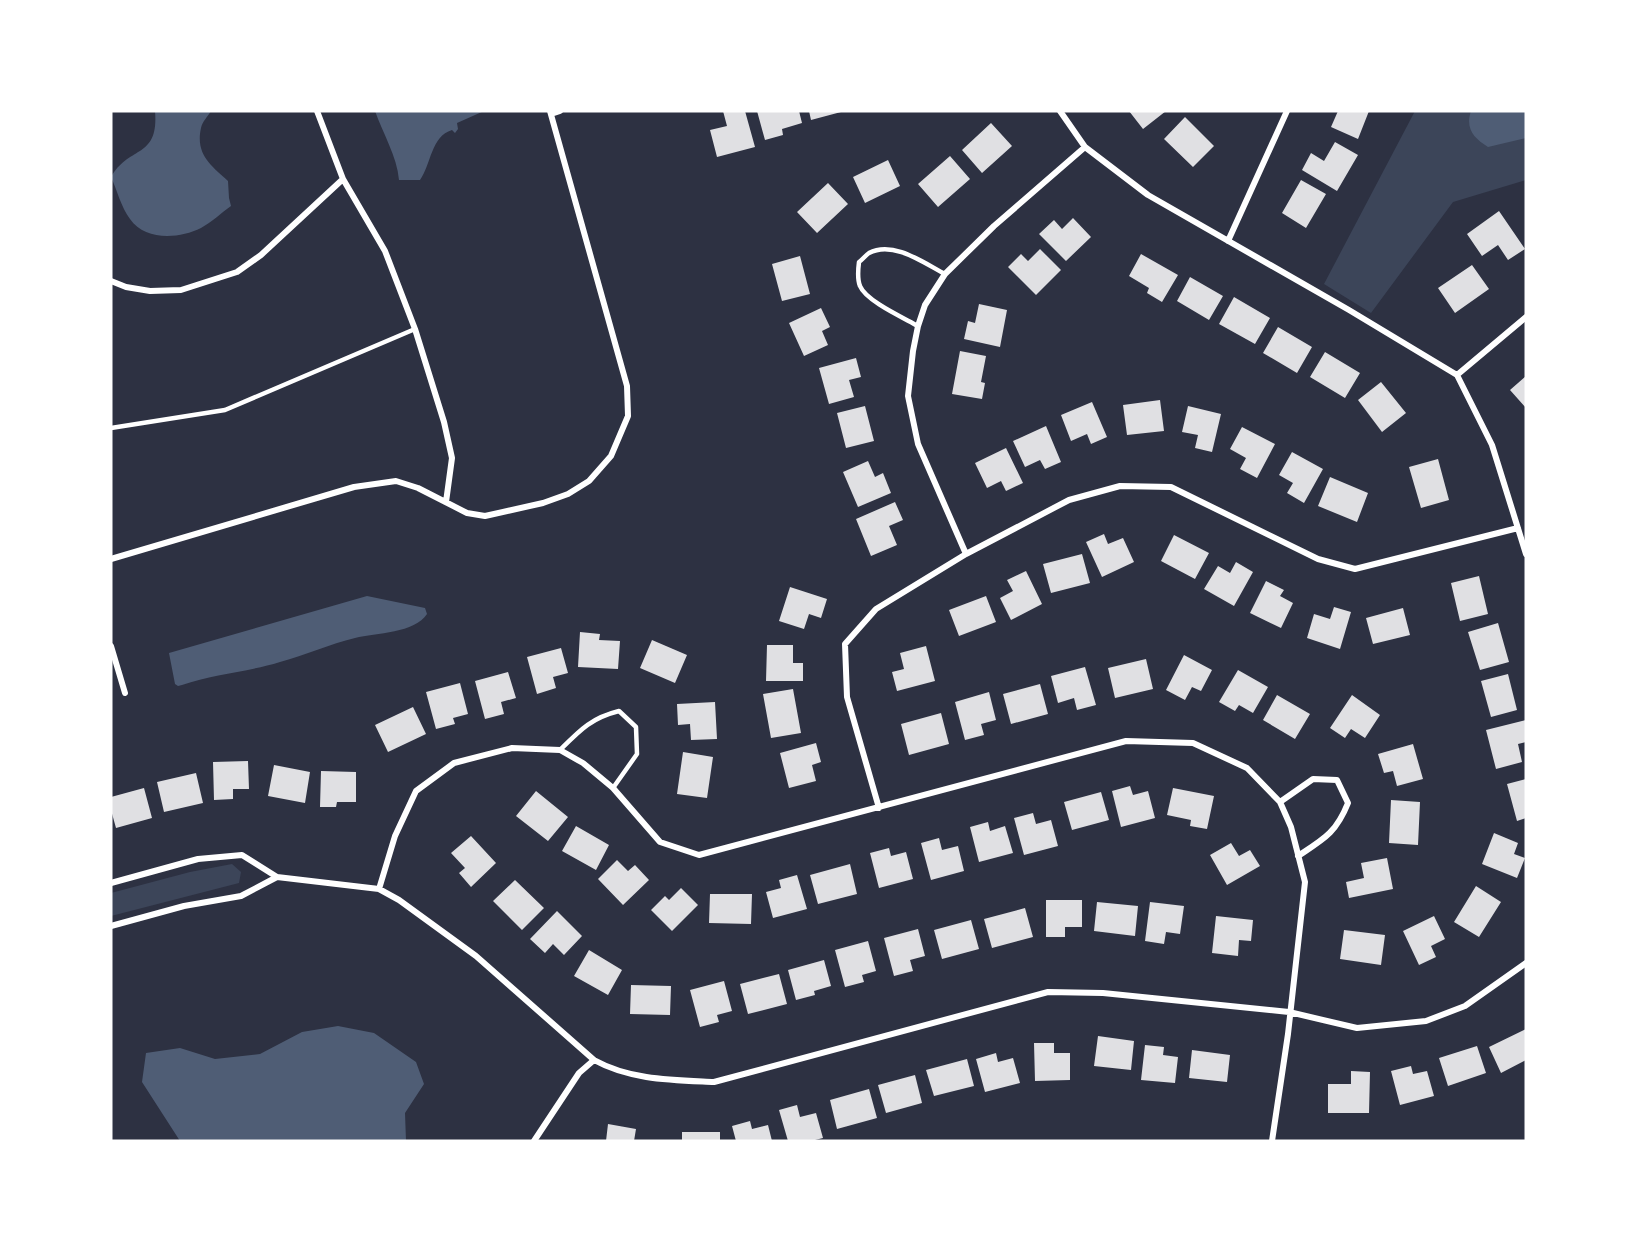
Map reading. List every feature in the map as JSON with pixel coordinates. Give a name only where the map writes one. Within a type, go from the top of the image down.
[{"type":"street","points":[[317,111],[343,179],[385,251],[415,329],[444,422],[452,458],[446,502]]},
{"type":"street","points":[[111,560],[354,487],[396,481],[418,488],[467,513],[485,516],[543,503],[568,494],[589,481],[611,456],[628,416],[627,386],[550,112],[560,111]]},
{"type":"street","points":[[1060,111],[1085,147],[1148,195],[1349,310],[1456,375],[1492,445],[1526,554]]},
{"type":"street","points":[[1228,242],[1287,111]]},
{"type":"street","points":[[966,554],[918,444],[908,396],[918,326],[925,305],[945,274],[994,226],[1085,147]]},
{"type":"street","points":[[111,281],[126,287],[150,291],[181,291],[237,272],[261,255],[343,179]]},
{"type":"street","points":[[1456,375],[1526,317]]},
{"type":"street","points":[[879,808],[847,697],[845,644],[876,609],[966,554],[1069,500],[1120,486],[1171,487],[1318,559],[1355,569],[1518,528]]},
{"type":"street","points":[[111,646],[125,693]]},
{"type":"street","points":[[379,889],[395,836],[416,791],[454,763],[512,748],[561,750],[583,763],[613,788],[660,842],[699,855],[1126,741],[1193,743],[1247,768],[1280,802],[1291,827],[1305,882],[1272,1141]]},
{"type":"street","points":[[1280,802],[1313,779],[1337,780],[1348,803],[1330,835],[1298,856]]},
{"type":"street","points":[[111,883],[198,859],[242,855],[277,877],[379,889],[399,900],[476,956],[594,1060],[612,1070],[659,1080],[714,1082],[1048,992],[1103,993],[1289,1012],[1357,1028],[1426,1021],[1465,1006],[1526,963]]},
{"type":"street","points":[[111,927],[184,906],[241,896],[277,877]]},
{"type":"street","points":[[534,1141],[579,1073],[594,1060]]},
{"type":"lane","points":[[918,326],[866,295],[860,286],[859,262],[869,253],[885,250],[904,253],[945,274]]},
{"type":"lane","points":[[111,428],[225,410],[415,329]]},
{"type":"lane","points":[[561,750],[583,726],[603,715],[619,711],[636,727],[637,754],[613,788]]},
{"type":"shaded area","points":[[155,111],[211,111],[202,126],[200,146],[206,159],[228,181],[231,206],[209,223],[192,232],[163,236],[144,231],[136,226],[124,209],[111,177],[126,160],[148,145],[155,126]]},
{"type":"shaded area","points":[[375,111],[484,111],[457,123],[458,129],[455,133],[452,130],[440,138],[420,180],[399,180],[393,154]]},
{"type":"shaded area","points":[[1415,111],[1526,111],[1526,180],[1453,202],[1371,313],[1324,284]]},
{"type":"shaded area","points":[[1471,111],[1526,111],[1526,138],[1488,147],[1470,128]]},
{"type":"shaded area","points":[[367,596],[425,608],[427,614],[414,625],[404,629],[346,640],[268,665],[178,686],[175,684],[169,653]]},
{"type":"shaded area","points":[[232,864],[241,872],[239,883],[111,916],[111,893],[190,872]]},
{"type":"shaded area","points":[[338,1026],[374,1033],[416,1062],[424,1084],[405,1113],[406,1141],[180,1141],[142,1082],[146,1053],[180,1048],[215,1059],[260,1054],[302,1032]]},
{"type":"building","points":[[723,111],[745,111],[755,147],[717,157],[710,130],[727,126]]},
{"type":"building","points":[[757,111],[799,111],[802,123],[782,129],[783,135],[765,140]]},
{"type":"building","points":[[809,111],[841,111],[841,112],[811,120]]},
{"type":"building","points":[[1129,111],[1166,111],[1143,129]]},
{"type":"building","points":[[1338,111],[1369,111],[1358,139],[1331,127]]},
{"type":"building","points":[[1185,117],[1214,146],[1193,167],[1164,139]]},
{"type":"building","points":[[991,123],[1012,146],[982,173],[962,150]]},
{"type":"building","points":[[1335,142],[1358,155],[1337,191],[1302,170],[1311,153],[1324,161]]},
{"type":"building","points":[[950,156],[970,179],[938,207],[918,184]]},
{"type":"building","points":[[888,160],[900,186],[865,203],[853,177]]},
{"type":"building","points":[[1301,180],[1326,194],[1306,228],[1282,213]]},
{"type":"building","points":[[828,183],[848,204],[817,233],[797,212]]},
{"type":"building","points":[[1499,211],[1525,249],[1508,260],[1498,245],[1482,256],[1467,234]]},
{"type":"building","points":[[1073,218],[1091,237],[1066,261],[1039,234],[1054,220],[1062,229]]},
{"type":"building","points":[[1040,249],[1061,270],[1036,295],[1008,267],[1021,254],[1028,261]]},
{"type":"building","points":[[1141,254],[1178,275],[1162,302],[1147,293],[1149,288],[1129,276]]},
{"type":"building","points":[[800,256],[810,294],[782,301],[772,264]]},
{"type":"building","points":[[1472,265],[1489,289],[1455,313],[1438,288]]},
{"type":"building","points":[[1190,277],[1223,296],[1209,320],[1177,301]]},
{"type":"building","points":[[1234,297],[1270,318],[1255,344],[1219,324]]},
{"type":"building","points":[[979,304],[1007,310],[1000,347],[964,339],[968,321],[975,323]]},
{"type":"building","points":[[821,308],[830,327],[822,331],[828,345],[804,356],[789,323]]},
{"type":"building","points":[[1278,327],[1312,347],[1297,373],[1263,353]]},
{"type":"building","points":[[960,351],[986,356],[981,382],[985,383],[982,399],[952,394]]},
{"type":"building","points":[[1325,352],[1360,373],[1345,398],[1310,377]]},
{"type":"building","points":[[856,358],[861,377],[849,380],[854,397],[829,404],[819,368]]},
{"type":"building","points":[[1526,376],[1526,408],[1510,390]]},
{"type":"building","points":[[1381,382],[1406,413],[1382,432],[1358,400]]},
{"type":"building","points":[[1160,400],[1164,431],[1127,435],[1123,405]]},
{"type":"building","points":[[1092,402],[1107,437],[1091,444],[1087,434],[1071,441],[1061,415]]},
{"type":"building","points":[[865,406],[874,441],[846,448],[837,413]]},
{"type":"building","points":[[1188,406],[1221,414],[1212,452],[1195,448],[1198,435],[1182,432]]},
{"type":"building","points":[[1046,426],[1061,462],[1045,469],[1040,460],[1025,467],[1013,441]]},
{"type":"building","points":[[1242,427],[1275,444],[1257,478],[1240,469],[1246,458],[1230,449]]},
{"type":"building","points":[[1006,448],[1023,483],[1006,491],[1001,481],[987,488],[975,463]]},
{"type":"building","points":[[1292,452],[1323,469],[1304,503],[1287,493],[1293,483],[1279,475]]},
{"type":"building","points":[[1438,459],[1449,500],[1421,508],[1409,467]]},
{"type":"building","points":[[868,461],[875,477],[883,473],[891,493],[858,507],[843,472]]},
{"type":"building","points":[[1330,477],[1368,493],[1357,522],[1318,506]]},
{"type":"building","points":[[895,502],[903,520],[889,526],[897,545],[871,556],[856,519]]},
{"type":"building","points":[[1104,534],[1108,544],[1123,538],[1134,562],[1102,577],[1086,542]]},
{"type":"building","points":[[1174,535],[1209,553],[1195,579],[1161,561]]},
{"type":"building","points":[[1082,554],[1090,583],[1051,593],[1043,564]]},
{"type":"building","points":[[1236,562],[1253,572],[1234,606],[1204,589],[1218,566],[1230,573]]},
{"type":"building","points":[[1026,571],[1042,604],[1011,620],[1000,598],[1013,591],[1007,580]]},
{"type":"building","points":[[1479,576],[1488,614],[1460,621],[1451,583]]},
{"type":"building","points":[[1266,581],[1284,590],[1280,596],[1293,603],[1281,628],[1250,613]]},
{"type":"building","points":[[790,587],[827,599],[821,618],[809,614],[804,629],[779,621]]},
{"type":"building","points":[[986,596],[996,622],[959,636],[949,610]]},
{"type":"building","points":[[1334,607],[1351,612],[1340,649],[1307,638],[1314,614],[1330,619]]},
{"type":"building","points":[[1403,608],[1410,635],[1373,644],[1366,618]]},
{"type":"building","points":[[1498,623],[1509,662],[1480,670],[1468,632]]},
{"type":"building","points":[[580,632],[600,634],[599,640],[620,641],[618,669],[578,667]]},
{"type":"building","points":[[652,640],[687,655],[675,683],[640,668]]},
{"type":"building","points":[[767,645],[793,645],[793,663],[803,663],[803,681],[766,681]]},
{"type":"building","points":[[926,646],[935,681],[897,691],[892,672],[904,669],[900,653]]},
{"type":"building","points":[[561,648],[568,673],[553,677],[556,688],[537,694],[527,657]]},
{"type":"building","points":[[1184,655],[1212,670],[1201,691],[1192,687],[1185,700],[1166,690]]},
{"type":"building","points":[[1146,659],[1153,689],[1115,698],[1108,668]]},
{"type":"building","points":[[1085,667],[1096,705],[1077,710],[1074,698],[1058,703],[1051,676]]},
{"type":"building","points":[[1238,670],[1268,687],[1253,713],[1239,705],[1235,711],[1219,702]]},
{"type":"building","points":[[508,672],[516,698],[501,702],[504,714],[485,719],[475,681]]},
{"type":"building","points":[[1508,674],[1517,710],[1491,717],[1481,681]]},
{"type":"building","points":[[460,683],[468,714],[453,718],[455,724],[436,729],[426,692]]},
{"type":"building","points":[[1040,684],[1048,714],[1011,724],[1003,694]]},
{"type":"building","points":[[793,689],[801,733],[771,738],[763,694]]},
{"type":"building","points":[[989,692],[996,720],[981,724],[984,735],[965,740],[955,702]]},
{"type":"building","points":[[1277,695],[1310,714],[1295,739],[1263,720]]},
{"type":"building","points":[[1352,695],[1380,715],[1365,738],[1351,729],[1345,738],[1330,728]]},
{"type":"building","points":[[715,702],[717,739],[691,740],[690,724],[678,725],[677,704]]},
{"type":"building","points":[[413,707],[426,734],[388,752],[375,725]]},
{"type":"building","points":[[941,713],[949,744],[909,755],[901,724]]},
{"type":"building","points":[[1526,720],[1526,742],[1518,744],[1522,762],[1496,769],[1486,730]]},
{"type":"building","points":[[816,743],[821,762],[812,765],[816,781],[789,788],[780,753]]},
{"type":"building","points":[[1413,744],[1423,779],[1397,786],[1393,771],[1384,773],[1378,754]]},
{"type":"building","points":[[683,752],[713,757],[707,798],[677,794]]},
{"type":"building","points":[[248,761],[249,789],[233,789],[233,799],[214,800],[213,762]]},
{"type":"building","points":[[274,765],[310,772],[305,803],[268,796]]},
{"type":"building","points":[[321,771],[356,772],[356,802],[337,802],[336,807],[320,807]]},
{"type":"building","points":[[196,773],[203,803],[164,812],[157,782]]},
{"type":"building","points":[[1526,779],[1526,818],[1517,821],[1507,784]]},
{"type":"building","points":[[1130,786],[1133,795],[1148,791],[1155,818],[1121,827],[1112,791]]},
{"type":"building","points":[[144,788],[152,818],[116,828],[111,810],[111,797]]},
{"type":"building","points":[[1173,788],[1214,796],[1207,829],[1190,826],[1191,820],[1167,815]]},
{"type":"building","points":[[536,791],[568,817],[548,841],[516,816]]},
{"type":"building","points":[[1101,792],[1109,820],[1072,830],[1064,802]]},
{"type":"building","points":[[1391,800],[1420,802],[1418,845],[1389,843]]},
{"type":"building","points":[[1033,813],[1036,824],[1051,820],[1058,846],[1024,855],[1014,818]]},
{"type":"building","points":[[988,822],[990,831],[1005,826],[1013,853],[979,862],[970,827]]},
{"type":"building","points":[[576,826],[609,845],[596,870],[562,851]]},
{"type":"building","points":[[1494,833],[1518,843],[1514,854],[1525,858],[1517,878],[1482,864]]},
{"type":"building","points":[[471,836],[496,863],[471,887],[459,873],[465,868],[451,853]]},
{"type":"building","points":[[939,838],[942,850],[958,846],[964,871],[931,880],[921,843]]},
{"type":"building","points":[[1231,843],[1239,856],[1250,850],[1260,866],[1227,885],[1210,855]]},
{"type":"building","points":[[889,848],[891,856],[906,852],[913,879],[879,888],[870,853]]},
{"type":"building","points":[[1387,858],[1393,889],[1349,898],[1346,882],[1364,878],[1361,863]]},
{"type":"building","points":[[617,860],[628,871],[635,865],[649,880],[623,905],[598,879]]},
{"type":"building","points":[[850,864],[857,894],[818,904],[810,875]]},
{"type":"building","points":[[797,875],[807,909],[773,918],[766,892],[781,888],[779,880]]},
{"type":"building","points":[[515,880],[544,908],[522,930],[493,901]]},
{"type":"building","points":[[1476,886],[1501,902],[1479,937],[1454,922]]},
{"type":"building","points":[[681,888],[698,905],[672,931],[651,910],[665,896],[669,900]]},
{"type":"building","points":[[710,894],[752,894],[751,924],[709,923]]},
{"type":"building","points":[[1046,900],[1082,900],[1082,927],[1065,927],[1065,937],[1046,937]]},
{"type":"building","points":[[1097,902],[1138,906],[1135,936],[1094,931]]},
{"type":"building","points":[[1150,902],[1184,906],[1180,934],[1166,932],[1164,944],[1145,941]]},
{"type":"building","points":[[1025,908],[1033,937],[992,948],[984,919]]},
{"type":"building","points":[[557,911],[582,936],[564,955],[553,944],[545,953],[530,939]]},
{"type":"building","points":[[1216,916],[1253,920],[1251,941],[1239,940],[1238,956],[1212,953]]},
{"type":"building","points":[[1434,916],[1445,939],[1431,946],[1436,957],[1419,965],[1403,931]]},
{"type":"building","points":[[971,920],[979,949],[942,959],[934,930]]},
{"type":"building","points":[[918,929],[925,956],[910,960],[913,971],[894,976],[884,938]]},
{"type":"building","points":[[1344,930],[1385,935],[1381,965],[1340,959]]},
{"type":"building","points":[[868,941],[876,971],[862,975],[864,982],[845,987],[835,950]]},
{"type":"building","points":[[589,950],[622,970],[608,995],[574,976]]},
{"type":"building","points":[[824,960],[831,986],[814,991],[815,995],[796,1000],[788,970]]},
{"type":"building","points":[[779,974],[787,1004],[748,1014],[740,984]]},
{"type":"building","points":[[724,981],[732,1011],[717,1015],[719,1022],[700,1027],[690,990]]},
{"type":"building","points":[[631,985],[671,986],[670,1015],[630,1014]]},
{"type":"building","points":[[1526,1029],[1526,1060],[1501,1073],[1489,1047]]},
{"type":"building","points":[[1098,1036],[1134,1041],[1131,1070],[1094,1066]]},
{"type":"building","points":[[1034,1043],[1054,1043],[1054,1053],[1070,1053],[1070,1080],[1035,1081]]},
{"type":"building","points":[[1145,1045],[1164,1047],[1163,1055],[1178,1057],[1175,1083],[1141,1080]]},
{"type":"building","points":[[1477,1046],[1486,1073],[1448,1086],[1439,1058]]},
{"type":"building","points":[[1192,1050],[1230,1055],[1227,1082],[1189,1078]]},
{"type":"building","points":[[996,1053],[998,1062],[1013,1058],[1020,1083],[985,1092],[976,1059]]},
{"type":"building","points":[[967,1059],[974,1086],[934,1096],[926,1070]]},
{"type":"building","points":[[1411,1066],[1413,1074],[1427,1071],[1434,1096],[1400,1105],[1391,1071]]},
{"type":"building","points":[[1351,1071],[1370,1072],[1369,1113],[1328,1113],[1328,1084],[1351,1084]]},
{"type":"building","points":[[915,1075],[922,1103],[886,1113],[878,1085]]},
{"type":"building","points":[[869,1089],[877,1118],[837,1129],[830,1100]]},
{"type":"building","points":[[797,1105],[800,1117],[816,1113],[823,1138],[811,1141],[788,1141],[779,1110]]},
{"type":"building","points":[[750,1121],[752,1129],[768,1125],[772,1141],[736,1141],[732,1126]]},
{"type":"building","points":[[608,1124],[636,1129],[634,1141],[606,1141]]},
{"type":"building","points":[[682,1132],[720,1132],[720,1141],[682,1141]]}]
